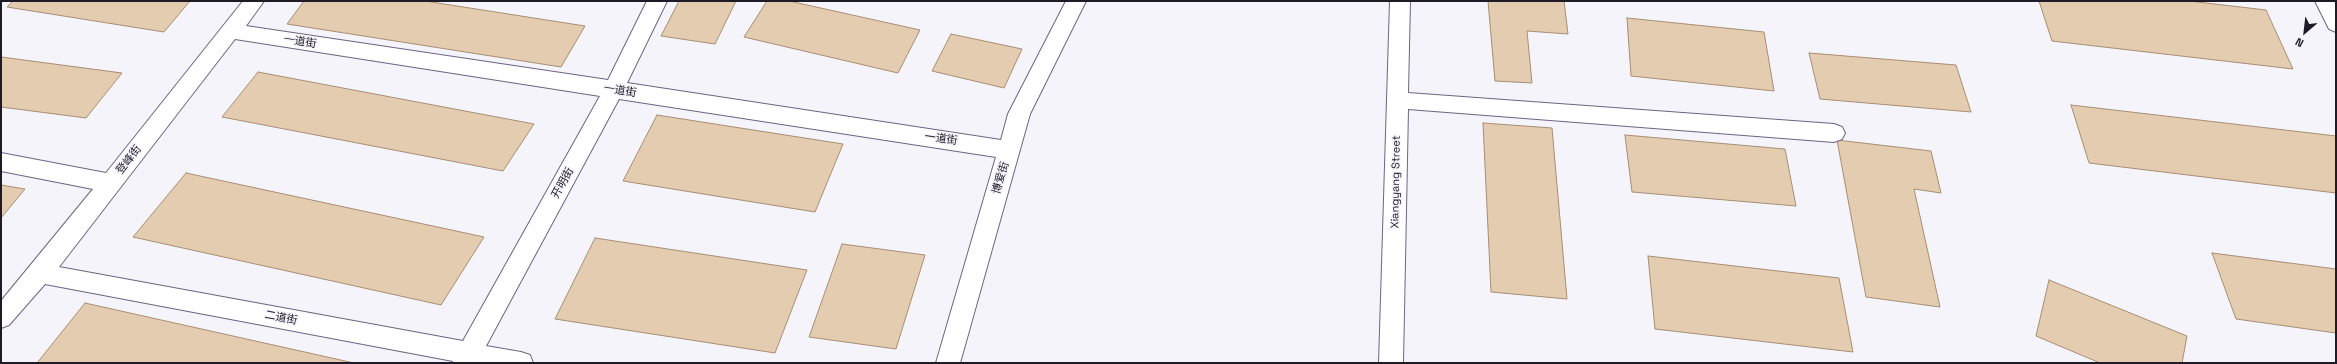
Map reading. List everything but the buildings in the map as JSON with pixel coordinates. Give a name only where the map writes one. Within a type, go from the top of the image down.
[{"type":"street","name":"登峰街","points":[[1,318],[40,273],[254,1]]},
{"type":"street","name":"开明街","points":[[466,358],[613,90],[657,1]]},
{"type":"street","name":"博爱街","points":[[948,363],[1019,114],[1076,1]]},
{"type":"street","name":"Xiangyang Street","points":[[1391,363],[1400,1]]},
{"type":"street","points":[[2325,1],[2336,24]]},
{"type":"street","name":"一道街","points":[[231,31],[1009,150]]},
{"type":"street","points":[[1398,100],[1834,133]]},
{"type":"street","points":[[1,162],[111,183]]},
{"type":"street","name":"二道街","points":[[40,273],[466,358],[522,363]]}]
